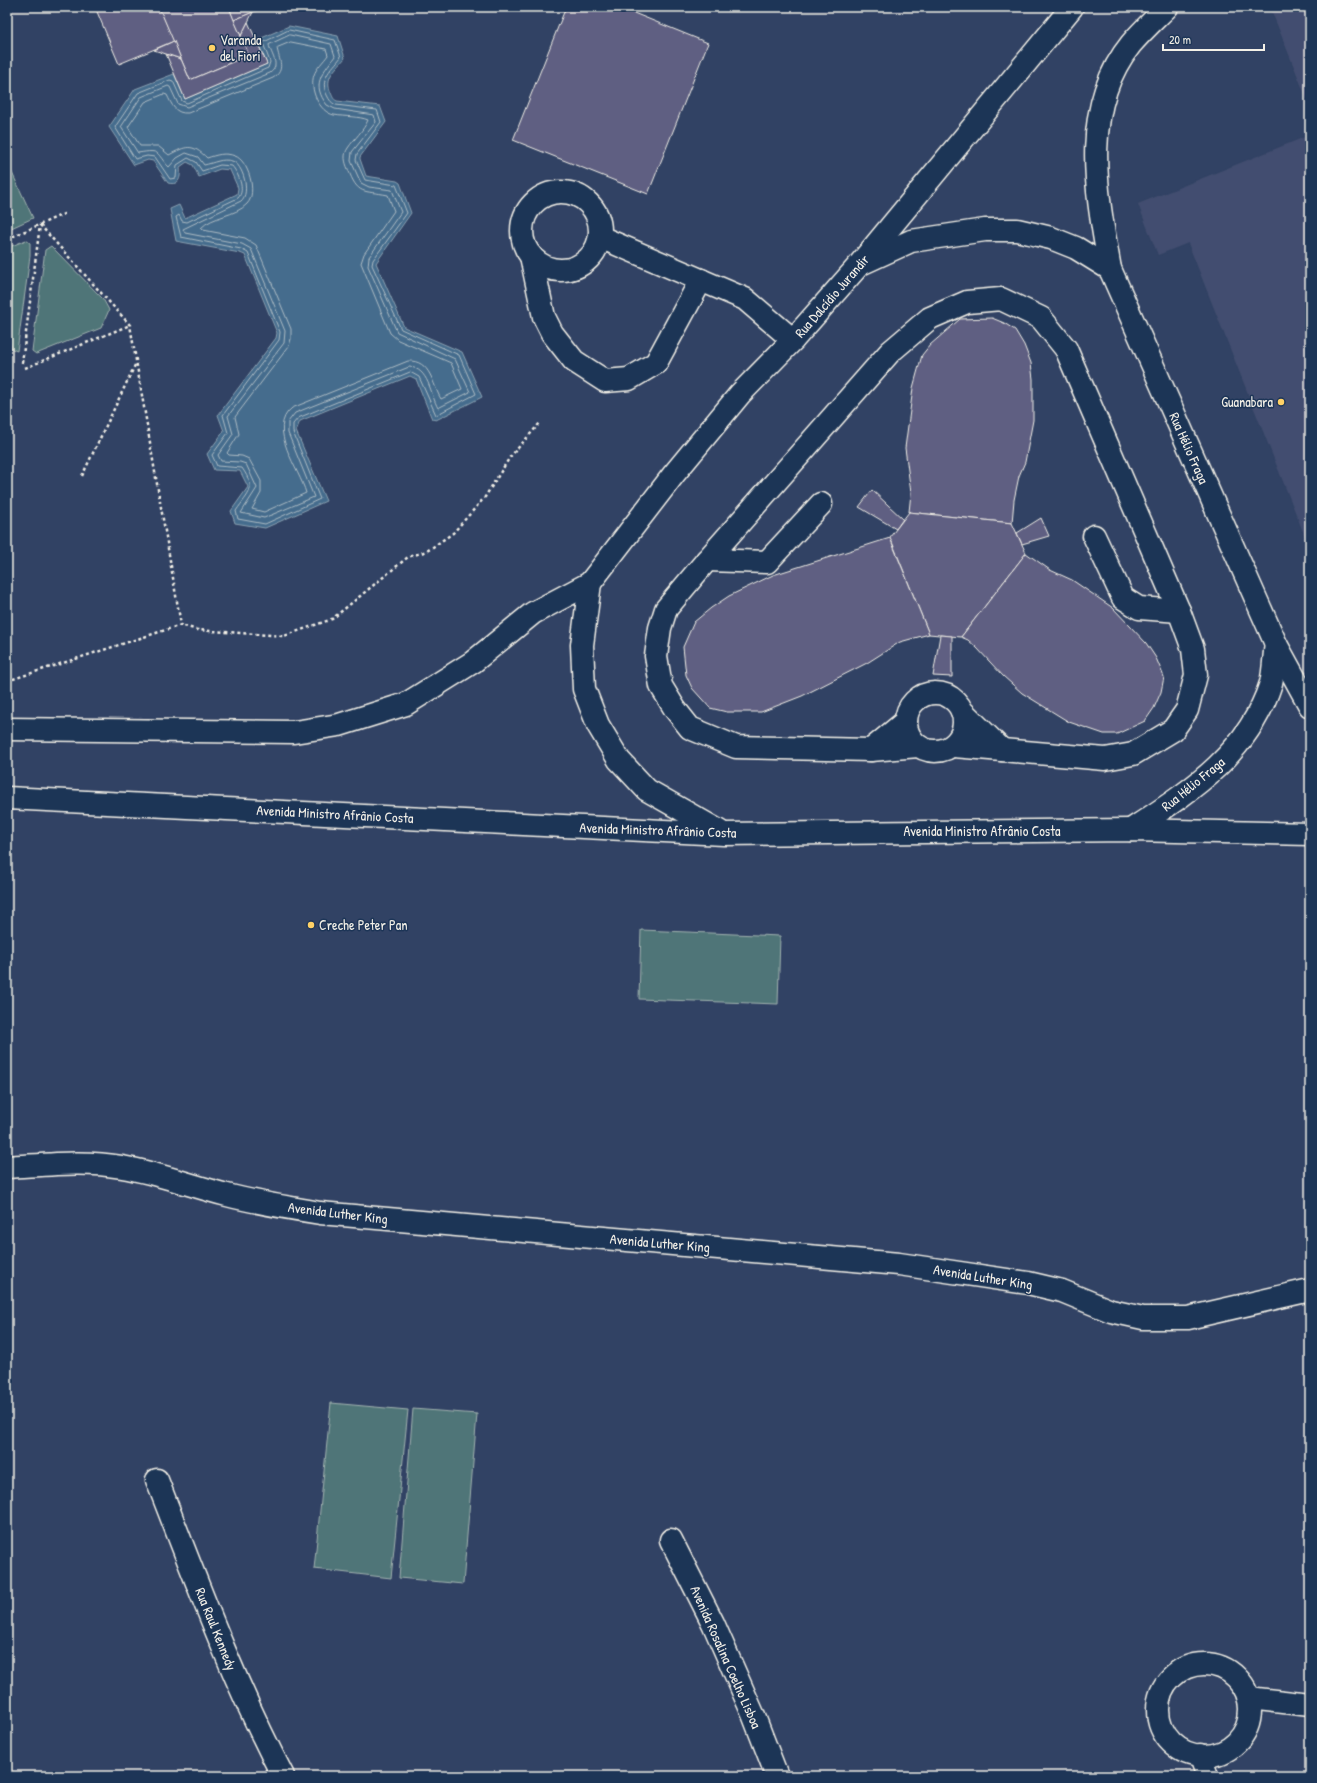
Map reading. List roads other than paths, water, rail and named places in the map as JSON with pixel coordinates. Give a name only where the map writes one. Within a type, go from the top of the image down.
[{"type":"street","name":"Rua Dalcídio Jurandir","points":[[590,583],[674,474],[740,394],[793,340],[859,265],[1072,7]]},
{"type":"street","points":[[1110,269],[1098,202],[1095,171],[1102,101],[1115,69],[1131,44],[1167,7]]},
{"type":"street","points":[[564,192],[576,195],[587,202],[595,212],[599,224],[600,237],[588,260],[578,267],[565,270],[552,269],[540,265],[531,256],[524,245],[522,232],[524,219],[534,203],[551,193],[564,192]]},
{"type":"street","points":[[859,265],[911,241],[985,230],[1016,230],[1051,238],[1076,248],[1110,269]]},
{"type":"street","points":[[600,237],[746,299],[793,340]]},
{"type":"street","points":[[531,256],[544,317],[552,333],[574,361],[605,382],[629,379],[656,363],[701,280]]},
{"type":"street","name":"Rua Hélio Fraga","points":[[1110,269],[1276,644],[1271,682],[1251,728],[1222,762],[1179,798],[1131,830]]},
{"type":"street","points":[[906,721],[911,740],[926,751],[936,752],[954,746],[1105,759],[1133,754],[1172,730],[1187,710],[1196,674],[1192,649],[1179,611],[1066,348],[1041,318],[1001,299],[967,302],[930,318],[890,352],[706,560],[666,609],[660,628],[656,656],[660,686],[690,728],[736,747],[871,750],[918,746]]},
{"type":"street","points":[[706,560],[767,562],[821,504]]},
{"type":"street","points":[[1094,536],[1123,598],[1139,608],[1179,611]]},
{"type":"street","points":[[7,729],[294,732],[339,725],[406,704],[473,662],[533,613],[590,583]]},
{"type":"street","points":[[590,583],[582,645],[584,689],[598,725],[618,760],[647,790],[724,834]]},
{"type":"street","points":[[1276,644],[1310,706]]},
{"type":"street","points":[[871,750],[906,721],[913,703],[921,696],[930,693],[940,693],[949,696],[957,702],[962,710],[1002,750]]},
{"type":"street","points":[[954,746],[964,730],[965,720],[962,710]]},
{"type":"street","name":"Avenida Ministro Afrânio Costa","points":[[7,798],[724,834],[1131,830],[1310,834]]},
{"type":"street","name":"Avenida Luther King","points":[[7,1167],[66,1163],[121,1167],[171,1178],[228,1195],[266,1204],[320,1213],[899,1264],[1028,1283],[1062,1291],[1111,1311],[1144,1318],[1188,1318],[1310,1290]]},
{"type":"street","name":"Rua Raul Kennedy","points":[[157,1480],[229,1663],[260,1731],[283,1776]]},
{"type":"street","name":"Avenida Rosalina Coelho Lisboa","points":[[671,1540],[713,1623],[753,1714],[777,1776]]},
{"type":"street","points":[[1208,1664],[1221,1668],[1233,1675],[1242,1685],[1249,1698],[1250,1712],[1247,1726],[1240,1739],[1229,1748],[1216,1754],[1200,1755],[1187,1752],[1174,1745],[1165,1734],[1159,1720],[1158,1705],[1162,1691],[1170,1679],[1182,1670],[1194,1665],[1208,1664]]},
{"type":"street","points":[[1249,1698],[1310,1706]]},
{"type":"street","points":[[1200,1755],[1208,1776]]},
{"type":"water","points":[[289,26],[338,36],[345,58],[334,70],[330,78],[329,87],[333,98],[337,101],[380,106],[386,122],[360,159],[366,176],[397,181],[400,183],[411,213],[376,263],[404,327],[462,352],[482,397],[436,420],[432,419],[416,379],[410,376],[300,421],[296,431],[326,501],[265,528],[235,523],[231,511],[248,487],[240,471],[214,470],[207,454],[224,431],[218,415],[276,338],[277,333],[245,255],[176,241],[170,209],[179,205],[185,218],[237,194],[238,188],[230,170],[220,169],[199,177],[193,165],[187,162],[180,167],[179,180],[172,184],[168,183],[153,161],[148,160],[134,165],[109,127],[135,89],[174,74],[185,99],[267,64],[257,40]]},
{"type":"place","name":"Varanda del Fiori","points":[[212,48]]},
{"type":"place","name":"Guanabara","points":[[1281,402]]},
{"type":"place","name":"Creche Peter Pan","points":[[311,925]]}]
